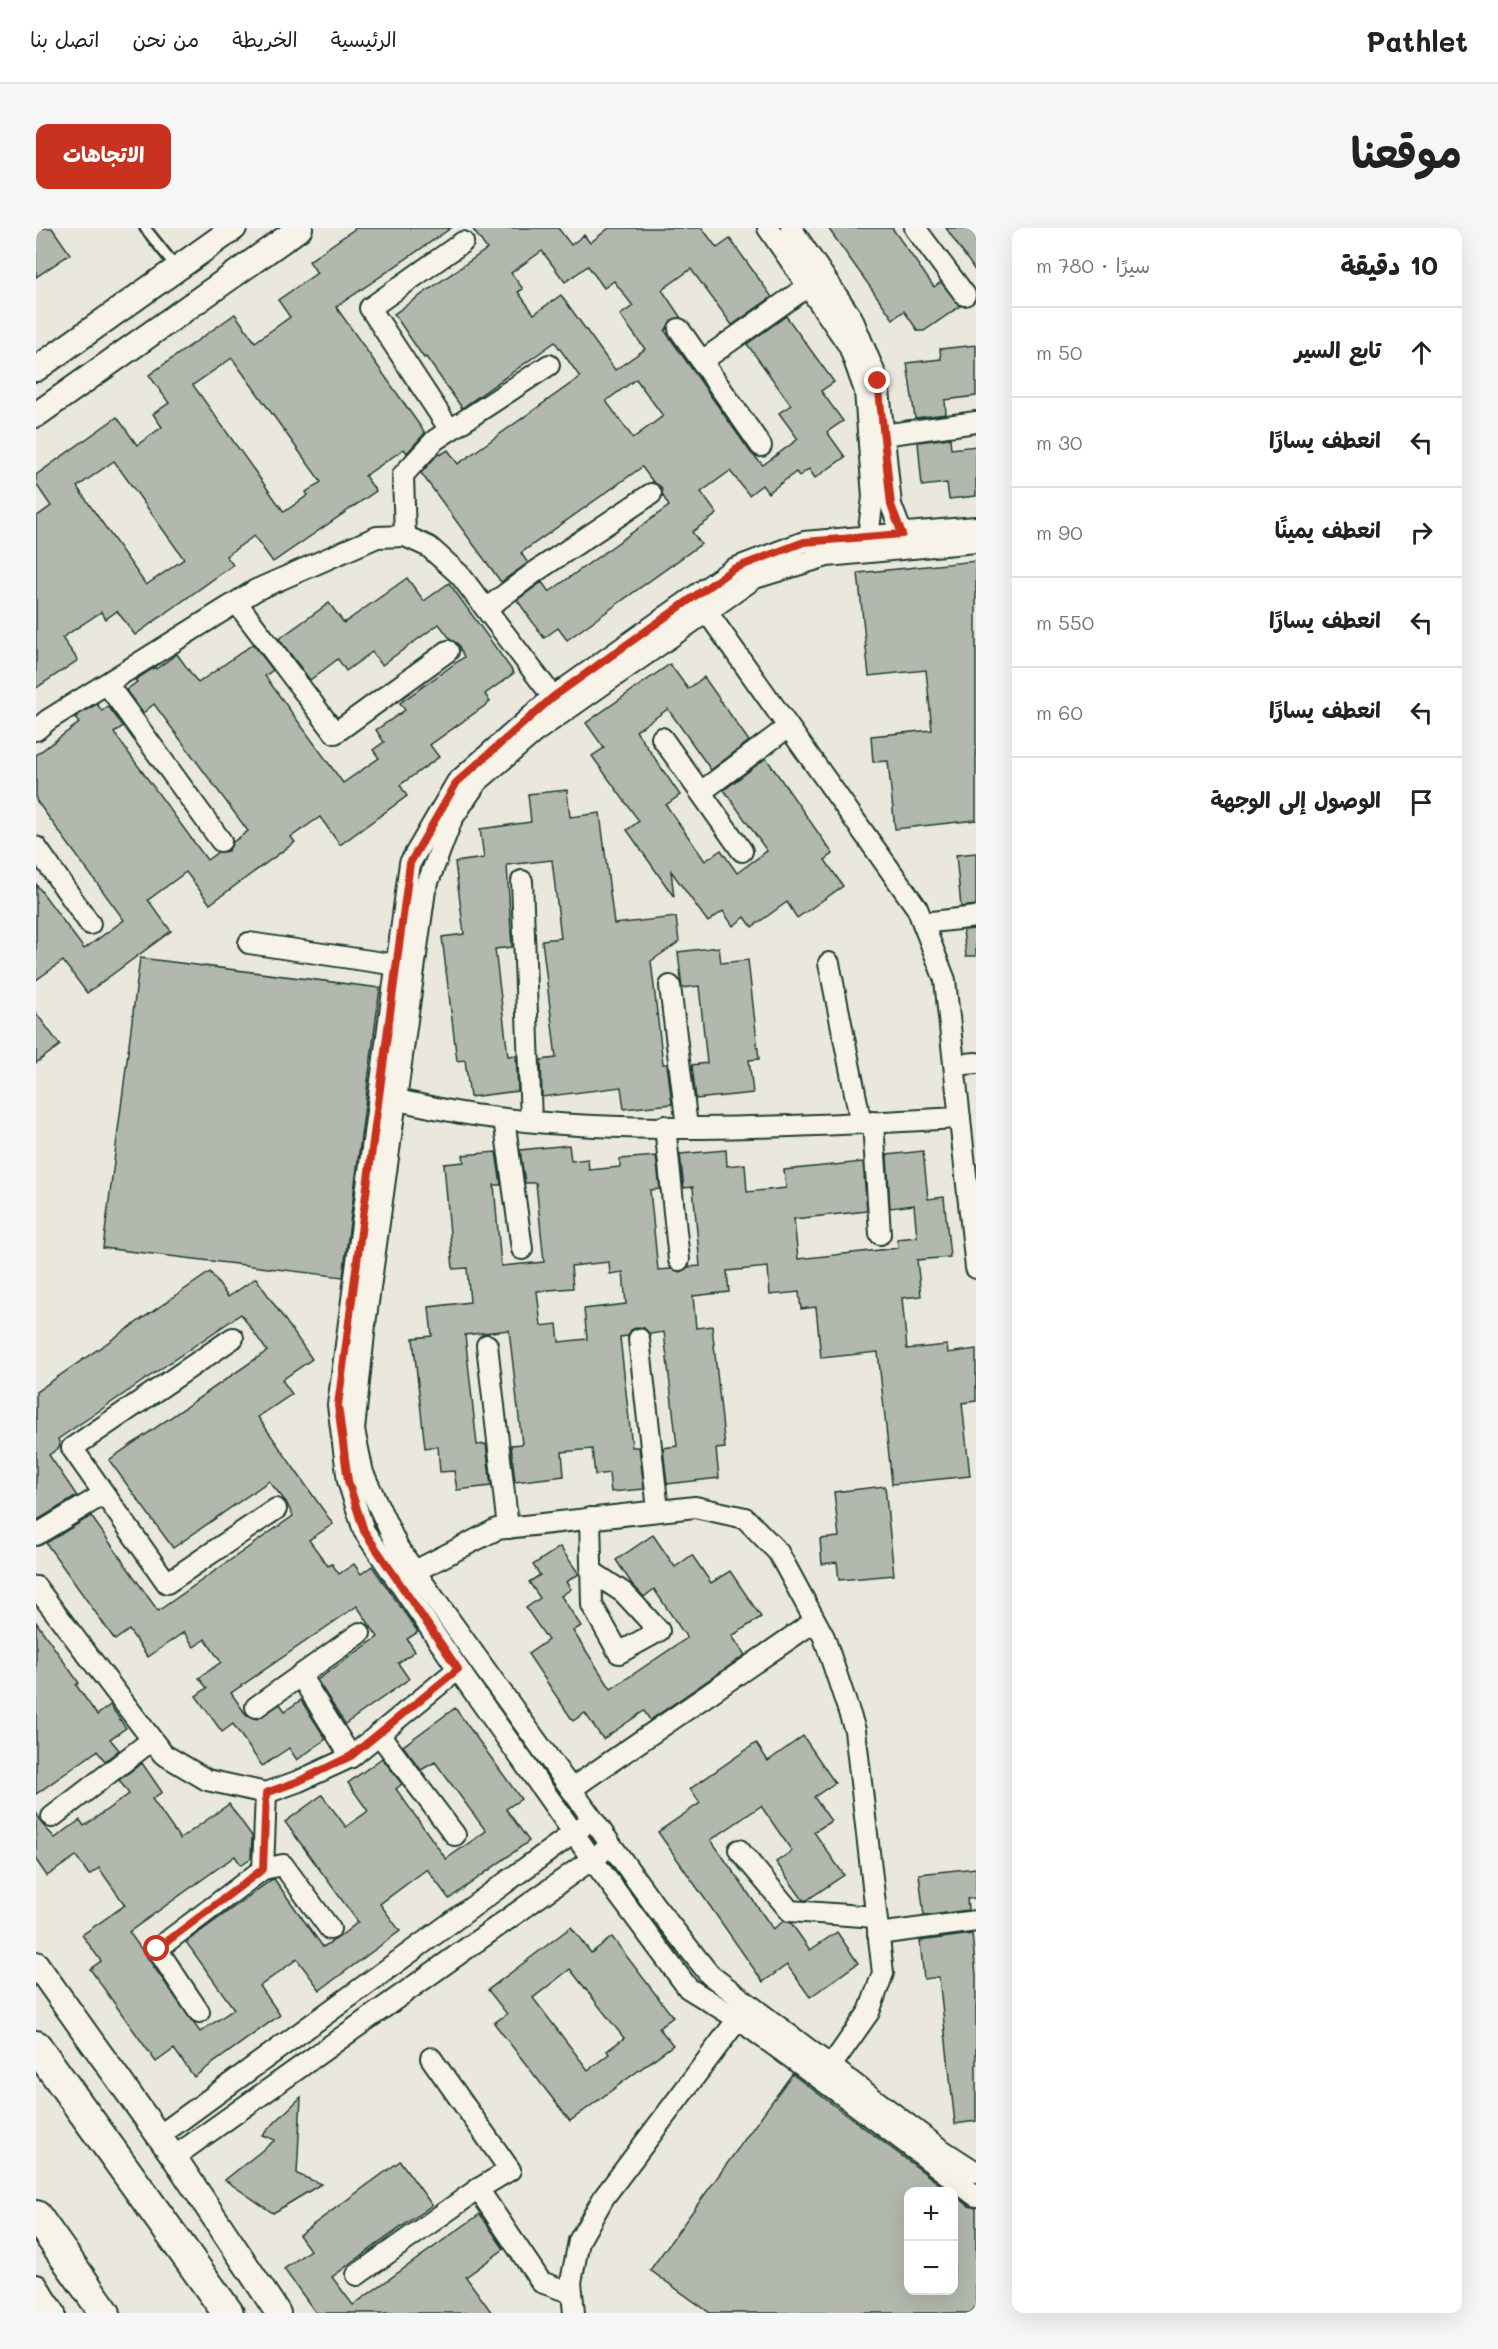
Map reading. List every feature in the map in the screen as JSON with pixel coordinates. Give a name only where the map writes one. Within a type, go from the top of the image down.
[{"type":"main road","points":[[36,2046],[228,2313]]},
{"type":"main road","points":[[36,2216],[105,2313]]},
{"type":"street","points":[[36,369],[234,228]]},
{"type":"street","points":[[36,385],[42,411],[300,228]]},
{"type":"street","points":[[768,228],[849,346],[865,391],[873,497],[868,537]]},
{"type":"street","points":[[791,228],[852,318],[878,381],[891,505],[902,534]]},
{"type":"street","points":[[915,228],[965,295]]},
{"type":"street","points":[[450,430],[370,308],[463,242]]},
{"type":"street","points":[[702,361],[808,286]]},
{"type":"street","points":[[679,329],[761,446]]},
{"type":"street","points":[[405,536],[403,475],[435,440],[549,365]]},
{"type":"street","points":[[882,435],[976,422]]},
{"type":"street","points":[[487,608],[651,494]]},
{"type":"street","points":[[976,527],[804,542],[733,569],[553,697],[457,782],[410,863],[338,1405],[348,1481],[364,1531],[592,1859],[688,1988],[738,2019],[976,2196]]},
{"type":"street","points":[[36,730],[48,720],[256,590],[376,537],[405,536],[429,547],[460,575],[553,697]]},
{"type":"street","points":[[976,542],[827,556],[755,578],[535,732],[477,782],[452,819],[425,890],[366,1324],[354,1430],[363,1473],[399,1548],[655,1906],[710,1975],[939,2148],[976,2172]]},
{"type":"street","points":[[237,603],[335,733],[448,651]]},
{"type":"street","points":[[707,612],[917,908],[945,980],[976,1268]]},
{"type":"street","points":[[107,684],[221,841]]},
{"type":"street","points":[[701,792],[788,728]]},
{"type":"street","points":[[662,738],[742,851]]},
{"type":"street","points":[[36,847],[90,924]]},
{"type":"street","points":[[522,881],[531,1121]]},
{"type":"street","points":[[923,923],[976,917]]},
{"type":"street","points":[[249,943],[397,964]]},
{"type":"street","points":[[829,963],[867,1123],[880,1234]]},
{"type":"street","points":[[670,986],[687,1127]]},
{"type":"street","points":[[955,1065],[976,1063]]},
{"type":"street","points":[[396,1100],[480,1116],[576,1125],[761,1128],[960,1118]]},
{"type":"street","points":[[504,1119],[522,1248]]},
{"type":"street","points":[[665,1126],[679,1260]]},
{"type":"street","points":[[233,1338],[72,1448],[166,1583],[276,1509]]},
{"type":"street","points":[[639,1339],[658,1510]]},
{"type":"street","points":[[487,1345],[508,1528]]},
{"type":"street","points":[[36,1535],[104,1494]]},
{"type":"street","points":[[415,1571],[496,1529],[695,1507],[745,1518],[778,1552],[824,1637],[855,1730],[883,1973],[868,2012],[831,2066]]},
{"type":"street","points":[[590,1518],[591,1571]]},
{"type":"street","points":[[37,1591],[163,1754],[207,1780],[266,1793],[299,1781],[351,1756],[458,1669]]},
{"type":"street","points":[[571,1789],[815,1621]]},
{"type":"street","points":[[256,1707],[360,1633]]},
{"type":"street","points":[[300,1675],[351,1756]]},
{"type":"street","points":[[379,1734],[455,1835]]},
{"type":"street","points":[[52,1817],[152,1740]]},
{"type":"street","points":[[263,1869],[266,1793]]},
{"type":"street","points":[[159,2136],[592,1819]]},
{"type":"street","points":[[174,2157],[612,1846]]},
{"type":"street","points":[[739,1850],[790,1911],[877,1926],[976,1921]]},
{"type":"street","points":[[199,2012],[157,1949],[263,1869],[283,1864],[330,1929]]},
{"type":"street","points":[[36,1964],[174,2157],[273,2311]]},
{"type":"street","points":[[574,2313],[571,2282],[579,2241],[604,2198],[738,2019]]},
{"type":"street","points":[[357,2275],[478,2189],[510,2170],[431,2058]]},
{"type":"street","points":[[478,2189],[541,2282],[572,2293]]},
{"type":"street","points":[[36,2287],[53,2313]]},
{"type":"lane","points":[[145,228],[177,269]]},
{"type":"building","points":[[36,228],[52,228],[70,254],[36,277]]},
{"type":"building","points":[[356,228],[451,228],[336,307],[425,433],[407,453],[404,449],[365,476],[376,491],[273,562],[254,536],[226,556],[233,565],[135,635],[117,611],[106,619],[101,612],[62,638],[78,660],[36,688],[36,517],[51,506],[36,484],[36,475],[117,417],[137,445],[162,427],[153,414],[169,403],[149,375],[235,314],[255,342],[290,317],[278,300],[317,273],[309,261]],"holes":[[[232,358],[321,482],[306,492],[308,495],[284,512],[193,385]],[[114,461],[184,559],[146,585],[77,487]]]},
{"type":"building","points":[[472,228],[558,228],[571,245],[584,235],[590,243],[609,228],[702,228],[717,248],[730,239],[772,297],[732,325],[691,269],[662,290],[681,318],[672,320],[665,331],[751,453],[763,465],[798,439],[779,413],[791,405],[747,344],[786,316],[834,382],[821,391],[843,421],[827,432],[845,457],[815,478],[809,469],[799,476],[796,472],[768,493],[762,485],[749,495],[730,471],[701,492],[717,514],[692,532],[701,544],[567,640],[558,628],[544,638],[517,600],[542,582],[549,592],[669,506],[661,487],[653,482],[642,467],[521,553],[528,563],[501,582],[421,473],[439,453],[440,455],[448,450],[458,464],[580,377],[555,342],[462,408],[426,357],[424,358],[394,314],[487,249]],"holes":[[[542,251],[565,282],[588,266],[604,288],[614,281],[633,306],[620,315],[645,349],[615,370],[561,295],[534,314],[518,292],[523,289],[511,273]],[[636,379],[663,416],[633,438],[606,401]]]},
{"type":"building","points":[[828,228],[892,228],[934,287],[941,282],[960,306],[924,331],[918,331],[904,311],[893,319]]},
{"type":"building","points":[[946,228],[976,228],[976,272]]},
{"type":"building","points":[[976,345],[976,396],[945,400],[946,414],[915,418],[907,363],[941,359],[940,349]]},
{"type":"building","points":[[950,438],[951,449],[976,446],[976,496],[949,499],[947,483],[922,486],[918,442]]},
{"type":"building","points":[[976,561],[976,820],[895,829],[888,761],[873,762],[871,736],[932,730],[926,670],[869,676],[858,573]]},
{"type":"building","points":[[407,578],[424,601],[449,583],[514,673],[485,694],[490,702],[430,745],[439,757],[400,785],[407,796],[340,845],[320,817],[291,837],[295,842],[210,904],[186,872],[148,900],[171,931],[87,993],[63,961],[36,980],[36,884],[84,949],[124,920],[36,800],[36,755],[79,723],[75,718],[81,713],[97,704],[102,711],[108,706],[123,726],[114,733],[207,860],[218,852],[228,851],[233,842],[248,831],[154,704],[143,713],[126,690],[137,682],[135,680],[177,654],[198,683],[253,644],[273,670],[265,676],[343,783],[379,758],[373,750],[384,742],[376,730],[405,710],[400,703],[464,657],[458,644],[451,640],[439,624],[382,665],[372,652],[346,671],[338,659],[310,680],[279,639],[329,603],[344,623]]},
{"type":"building","points":[[670,664],[688,689],[704,677],[749,741],[711,770],[668,709],[636,731],[680,795],[666,805],[705,861],[721,850],[737,873],[767,851],[724,790],[766,758],[833,854],[825,860],[843,886],[797,918],[787,902],[752,927],[745,917],[733,926],[723,911],[708,922],[671,871],[674,897],[627,830],[639,821],[592,756],[604,748],[586,723]]},
{"type":"building","points":[[567,790],[570,817],[600,813],[614,924],[676,917],[679,942],[651,961],[663,1064],[667,1064],[672,1104],[624,1109],[621,1087],[542,1097],[541,1060],[556,1058],[542,940],[561,938],[552,860],[507,865],[512,947],[495,949],[508,1056],[516,1055],[518,1091],[470,1097],[465,1060],[457,1061],[442,937],[464,934],[455,862],[484,858],[480,829],[531,822],[528,794]]},
{"type":"building","points":[[976,853],[976,905],[961,907],[956,855]]},
{"type":"building","points":[[976,929],[976,956],[966,956],[963,930]]},
{"type":"building","points":[[719,947],[721,963],[748,960],[759,1059],[749,1060],[753,1093],[696,1099],[692,1065],[707,1063],[699,986],[682,988],[678,952]]},
{"type":"building","points":[[140,958],[380,988],[343,1277],[103,1248]]},
{"type":"building","points":[[36,1013],[60,1045],[36,1063]]},
{"type":"building","points":[[569,1145],[571,1161],[588,1159],[589,1170],[620,1167],[620,1159],[656,1156],[660,1189],[650,1190],[658,1270],[672,1269],[680,1272],[688,1267],[700,1266],[693,1187],[684,1188],[680,1154],[726,1150],[727,1166],[745,1164],[747,1192],[786,1188],[784,1170],[863,1162],[867,1211],[794,1219],[798,1259],[898,1248],[897,1239],[917,1237],[914,1205],[890,1208],[887,1155],[923,1151],[928,1199],[944,1197],[950,1257],[917,1260],[921,1296],[902,1298],[907,1349],[947,1345],[948,1353],[976,1349],[976,1401],[962,1403],[970,1476],[892,1484],[878,1352],[821,1358],[816,1307],[801,1309],[799,1292],[770,1295],[768,1267],[727,1271],[729,1292],[693,1296],[696,1328],[712,1326],[725,1448],[716,1449],[719,1478],[667,1484],[663,1448],[677,1446],[664,1332],[650,1334],[644,1328],[638,1327],[631,1330],[628,1336],[620,1337],[632,1447],[639,1447],[644,1489],[611,1492],[609,1473],[595,1475],[592,1449],[562,1452],[564,1476],[515,1482],[511,1445],[522,1444],[509,1330],[465,1335],[477,1445],[486,1444],[491,1486],[457,1490],[454,1471],[440,1472],[438,1446],[425,1448],[413,1338],[432,1336],[429,1307],[470,1302],[467,1268],[453,1269],[444,1164],[464,1162],[463,1155],[496,1152],[501,1185],[494,1185],[501,1266],[544,1262],[536,1183],[525,1183],[520,1150]],"holes":[[[609,1262],[610,1274],[623,1272],[626,1304],[584,1309],[587,1339],[559,1342],[557,1324],[541,1326],[537,1291],[573,1288],[571,1266]]]},
{"type":"building","points":[[210,1272],[228,1297],[256,1278],[312,1359],[282,1380],[292,1394],[258,1417],[333,1524],[309,1540],[328,1566],[332,1564],[339,1574],[354,1564],[361,1574],[372,1566],[418,1632],[407,1639],[415,1651],[398,1663],[409,1679],[345,1724],[317,1680],[378,1637],[357,1606],[231,1693],[247,1716],[257,1719],[280,1704],[285,1711],[301,1700],[326,1739],[297,1760],[289,1748],[262,1766],[233,1724],[222,1732],[196,1696],[207,1688],[199,1678],[221,1662],[205,1639],[194,1647],[184,1632],[148,1657],[129,1630],[115,1640],[46,1543],[91,1516],[158,1611],[293,1516],[286,1502],[269,1481],[173,1548],[109,1460],[267,1351],[241,1314],[58,1439],[60,1447],[49,1455],[77,1496],[36,1521],[36,1392]]},
{"type":"building","points":[[885,1486],[894,1575],[839,1580],[837,1562],[822,1564],[820,1539],[839,1537],[834,1492]]},
{"type":"building","points":[[653,1535],[675,1567],[692,1555],[711,1583],[730,1571],[761,1617],[732,1636],[745,1655],[650,1720],[644,1711],[603,1739],[585,1713],[573,1721],[528,1654],[548,1640],[526,1608],[540,1598],[529,1582],[540,1575],[533,1565],[560,1547],[579,1574],[566,1582],[571,1589],[561,1596],[581,1626],[573,1631],[611,1689],[687,1638],[654,1589],[644,1597],[616,1560]]},
{"type":"building","points":[[36,1622],[79,1683],[76,1685],[97,1715],[110,1705],[126,1728],[110,1739],[119,1750],[105,1761],[97,1751],[36,1794]]},
{"type":"building","points":[[455,1708],[521,1799],[506,1809],[529,1841],[449,1899],[427,1869],[380,1904],[400,1931],[320,1990],[297,1959],[260,1986],[280,2015],[194,2077],[174,2049],[156,2062],[90,1969],[101,1961],[82,1935],[125,1905],[99,1868],[89,1875],[76,1856],[47,1876],[36,1860],[36,1812],[42,1824],[55,1838],[80,1820],[84,1826],[129,1794],[119,1780],[142,1763],[162,1792],[152,1799],[180,1839],[229,1804],[252,1836],[251,1858],[241,1865],[235,1856],[129,1932],[200,2032],[234,2009],[186,1942],[271,1880],[274,1879],[323,1947],[358,1922],[285,1822],[322,1795],[346,1827],[368,1811],[348,1783],[382,1758],[402,1784],[396,1789],[446,1859],[486,1831],[435,1762],[421,1770],[403,1746]]},
{"type":"building","points":[[803,1736],[835,1783],[814,1797],[831,1821],[814,1832],[844,1875],[807,1900],[803,1900],[776,1862],[792,1851],[761,1806],[711,1840],[773,1929],[784,1921],[791,1923],[810,1950],[837,1932],[858,1963],[810,1997],[787,1965],[763,1982],[658,1832],[700,1803],[690,1789],[756,1743],[768,1761]]},
{"type":"building","points":[[976,1868],[976,1898],[967,1899],[968,1910],[924,1916],[919,1874]]},
{"type":"building","points":[[571,1927],[591,1953],[612,1937],[673,2017],[659,2028],[673,2045],[570,2121],[494,2023],[507,2014],[488,1990]],"holes":[[[570,1969],[624,2038],[607,2051],[609,2054],[588,2070],[533,1998]]]},
{"type":"building","points":[[972,1934],[976,1975],[976,2121],[955,2124],[939,1977],[924,1979],[920,1941]]},
{"type":"building","points":[[792,2074],[943,2187],[904,2187],[904,2295],[958,2295],[958,2197],[969,2206],[976,2208],[976,2306],[971,2313],[710,2313],[650,2270]]},
{"type":"building","points":[[301,2097],[297,2174],[321,2184],[273,2213],[225,2180],[275,2140],[262,2135]]},
{"type":"building","points":[[400,2161],[432,2205],[332,2277],[353,2305],[480,2214],[504,2249],[466,2277],[492,2313],[316,2313],[284,2269],[310,2250],[299,2235]]},
{"type":"route","points":[[157,1949],[263,1869],[266,1793],[299,1781],[351,1756],[458,1669],[364,1531],[348,1481],[338,1405],[410,863],[457,782],[553,697],[733,569],[804,542],[902,534],[891,505],[878,381]]}]
